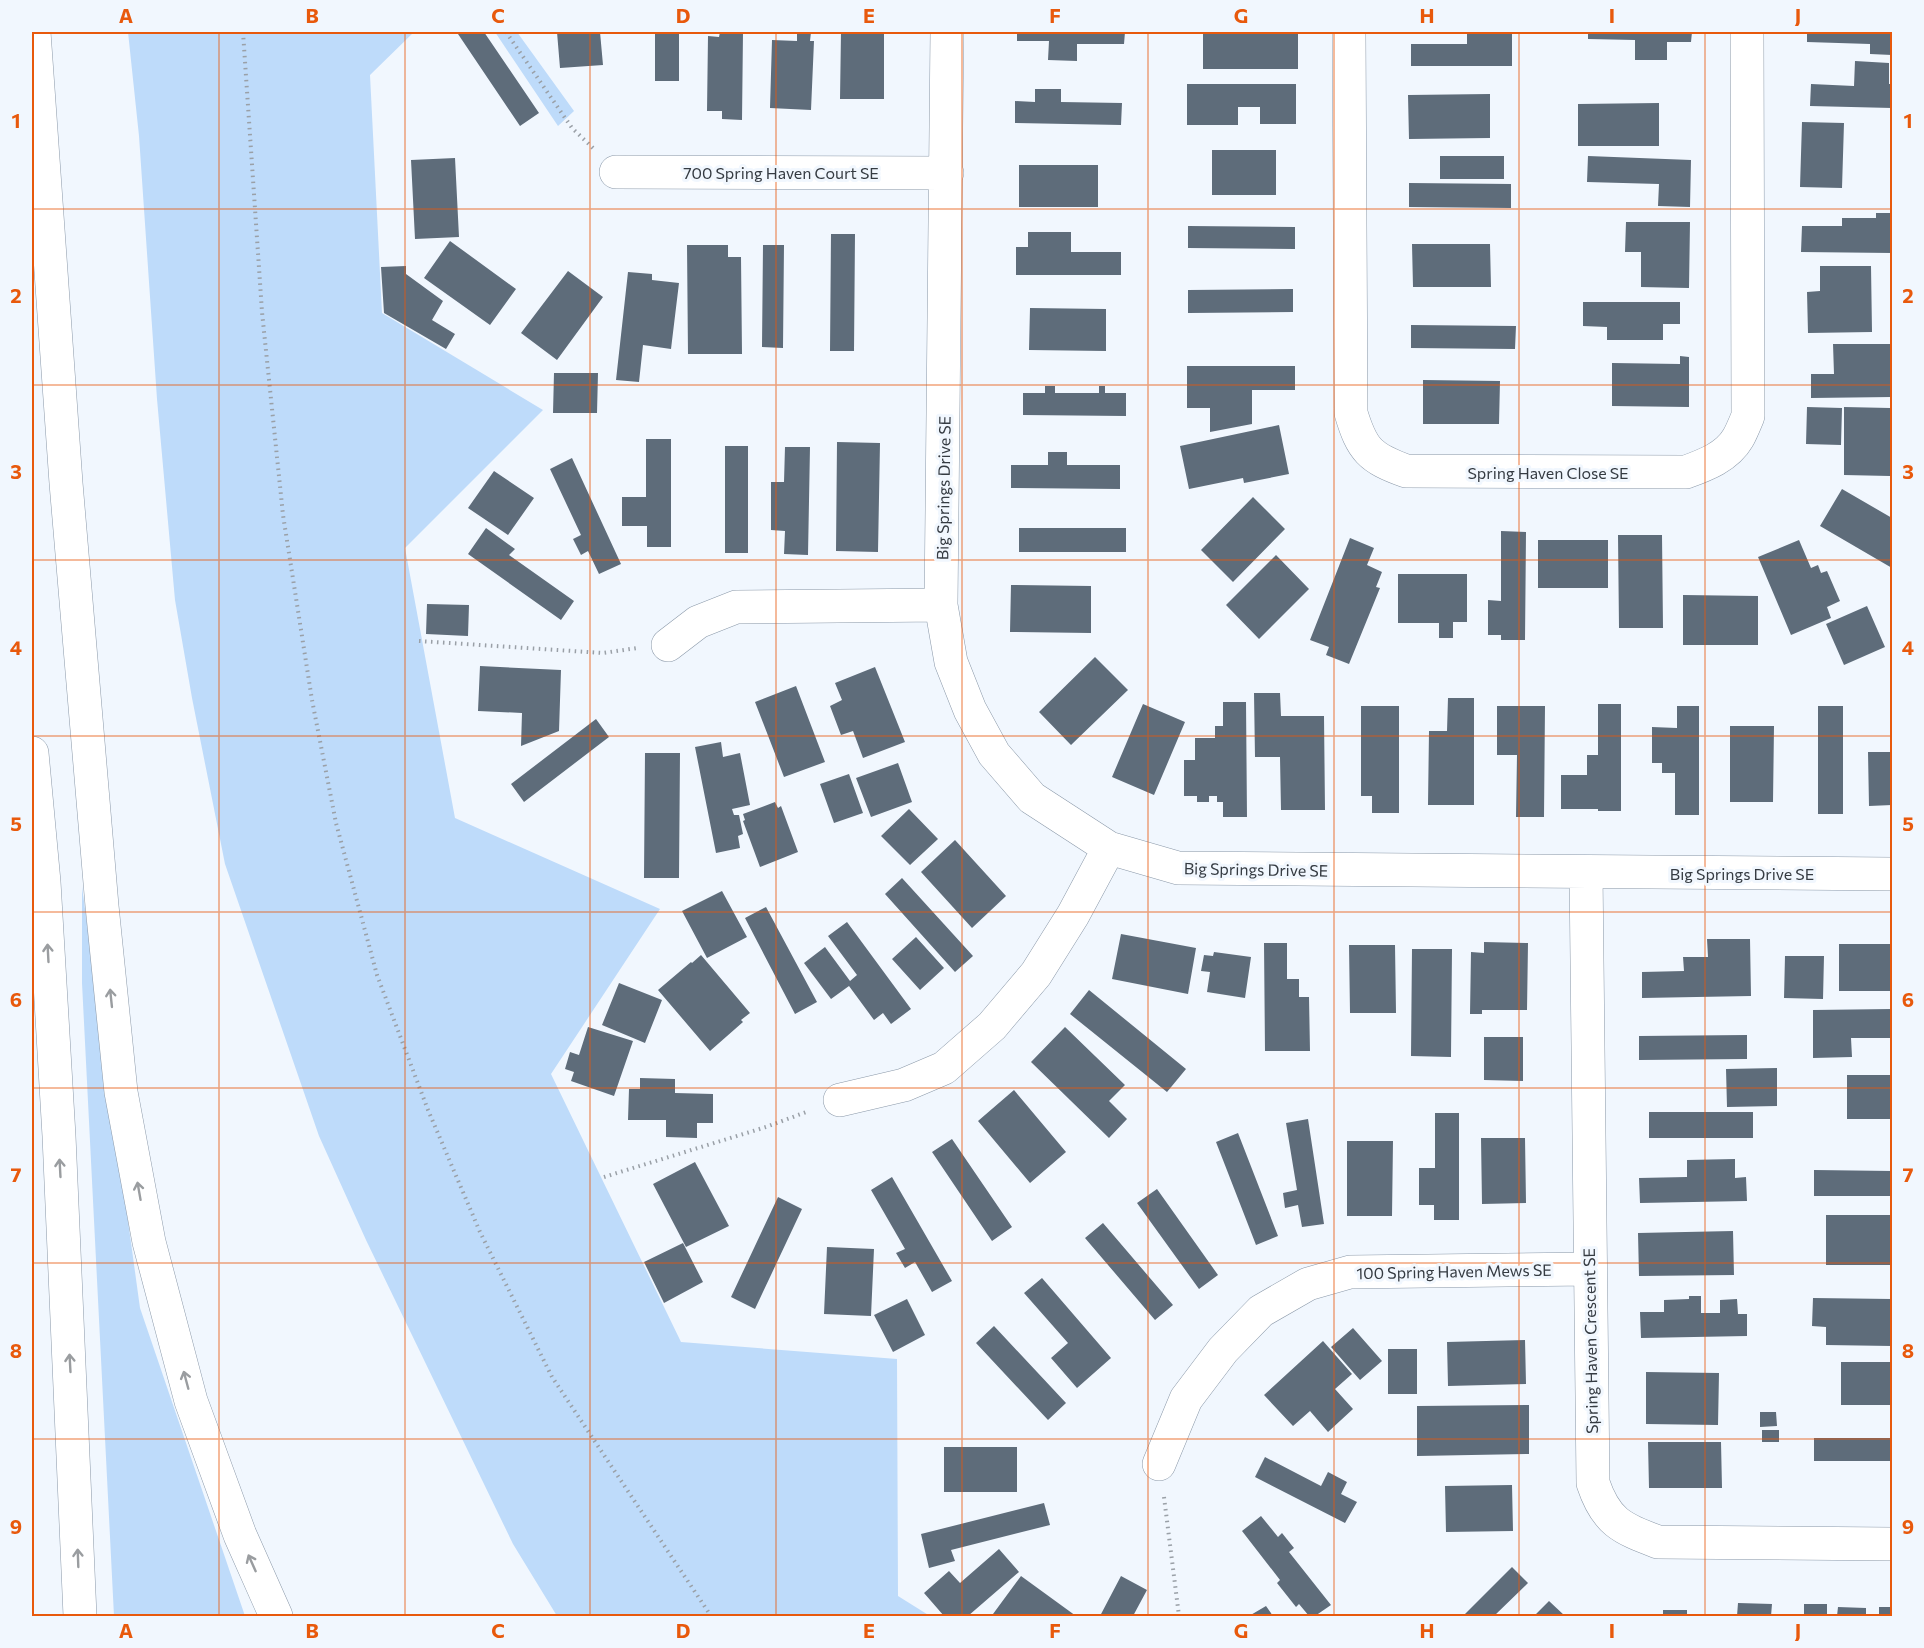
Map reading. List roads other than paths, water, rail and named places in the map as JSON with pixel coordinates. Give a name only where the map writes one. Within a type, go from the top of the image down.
[{"type":"main road","points":[[34,32],[66,483],[102,906],[121,1092],[149,1242],[191,1401],[240,1535],[276,1617]]},
{"type":"main road","name":"Big Springs Drive SE","points":[[947,32],[941,606],[951,662],[970,710],[994,754],[1032,798],[1109,848],[1178,868],[1893,874]]},
{"type":"main road","name":"Spring Haven Close SE","points":[[1349,32],[1351,413],[1357,435],[1370,454],[1384,463],[1406,471],[1663,472],[1686,472],[1707,465],[1725,453],[1738,439],[1748,416],[1747,32]]},
{"type":"main road","name":"700 Spring Haven Court SE","points":[[616,172],[947,173]]},
{"type":"main road","points":[[668,645],[698,622],[736,607],[941,606]]},
{"type":"main road","points":[[32,753],[44,882],[58,1124],[80,1617]]},
{"type":"main road","points":[[840,1100],[904,1085],[944,1068],[992,1026],[1036,974],[1073,915],[1109,848]]},
{"type":"main road","name":"Spring Haven Crescent SE","points":[[1586,872],[1593,1483],[1599,1502],[1615,1521],[1633,1532],[1658,1542],[1893,1544]]},
{"type":"main road","name":"100 Spring Haven Mews SE","points":[[1159,1464],[1186,1399],[1223,1350],[1261,1311],[1308,1284],[1350,1272],[1589,1269]]}]
